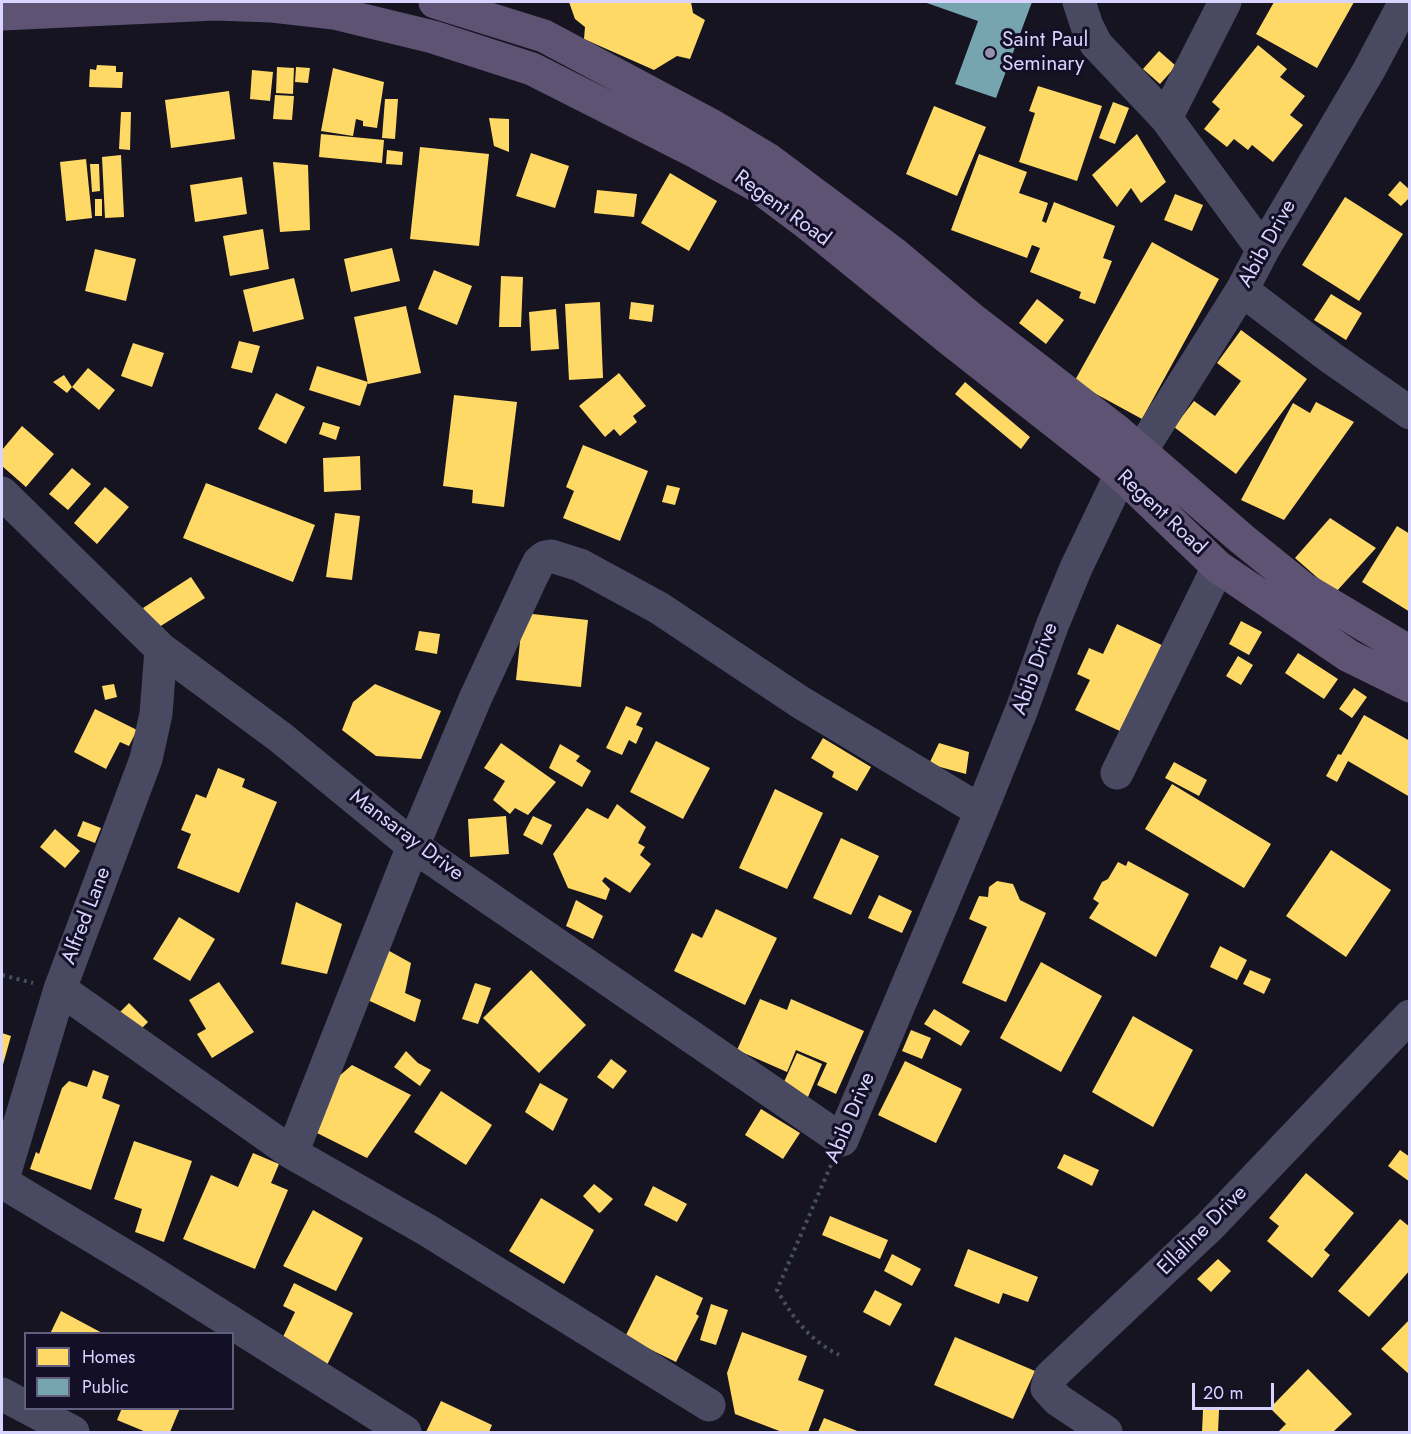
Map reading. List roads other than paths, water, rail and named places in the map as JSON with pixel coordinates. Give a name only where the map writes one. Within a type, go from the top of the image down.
[{"type":"main road","name":"Regent Road","points":[[435,2],[544,36],[709,124],[769,160],[896,255],[972,319],[1131,463],[1218,567],[1349,656],[1410,686]]},
{"type":"main road","name":"Regent Road","points":[[2,14],[215,4],[272,6],[334,14],[433,37],[532,69],[756,185],[804,221],[861,269],[1131,463],[1242,539],[1304,588],[1410,652]]},
{"type":"street","points":[[1078,2],[1096,44],[1166,118],[1263,250]]},
{"type":"street","points":[[1166,118],[1225,2]]},
{"type":"street","name":"Abib Drive","points":[[842,1140],[981,811],[1076,568],[1131,463],[1242,290],[1263,250],[1369,70],[1405,2]]},
{"type":"street","points":[[1242,290],[1330,357],[1410,413]]},
{"type":"street","name":"Mansaray Drive","points":[[2,493],[161,649],[280,738],[414,846],[842,1140]]},
{"type":"street","points":[[292,1153],[475,699],[539,562],[551,556],[580,565],[659,608],[800,702],[981,811]]},
{"type":"street","points":[[1117,773],[1218,567]]},
{"type":"street","name":"Alfred Lane","points":[[2,1183],[60,989],[146,759],[156,714],[161,649]]},
{"type":"street","points":[[60,989],[292,1153],[428,1230],[709,1405]]},
{"type":"street","name":"Ellaline Drive","points":[[1106,1432],[1058,1400],[1047,1388],[1050,1377],[1209,1227],[1410,1016]]},
{"type":"street","points":[[2,1183],[145,1268],[405,1432]]},
{"type":"street","points":[[2,1394],[24,1406]]},
{"type":"street","points":[[31,1410],[73,1432]]},
{"type":"place","name":"Saint Paul Seminary","points":[[990,53]]}]
